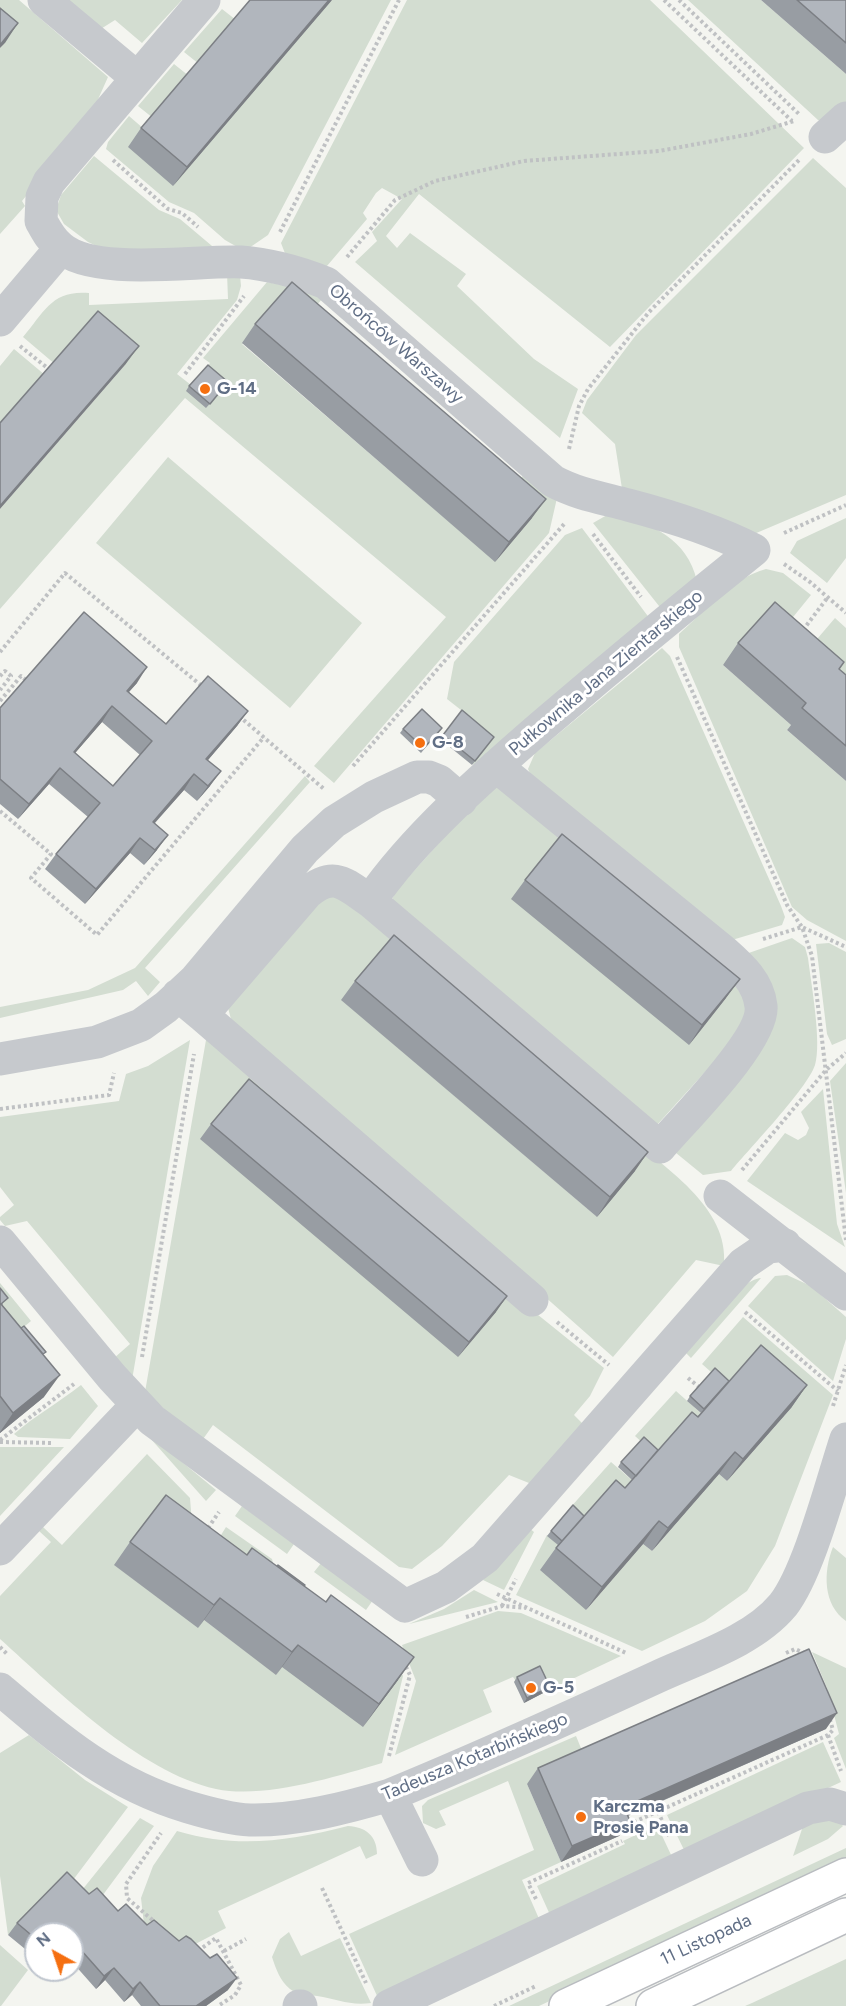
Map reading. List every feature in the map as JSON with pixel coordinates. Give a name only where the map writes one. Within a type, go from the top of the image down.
[{"type":"main road","name":"11 Listopada","points":[[566,2006],[846,1875]]},
{"type":"main road","name":"11 Listopada","points":[[653,2006],[833,1921]]},
{"type":"street","points":[[44,0],[136,77]]},
{"type":"street","points":[[6,330],[61,248],[41,221],[42,197],[49,183],[136,77],[204,0]]},
{"type":"street","name":"Obrońców Warszawy","points":[[61,248],[90,259],[123,266],[251,263],[296,271],[326,283],[553,481],[570,490],[630,505],[725,536],[767,542]]},
{"type":"street","name":"Pułkownika Jana Zientarskiego","points":[[370,901],[380,886],[496,766],[662,624],[767,542]]},
{"type":"street","points":[[0,1059],[97,1042],[190,1005],[307,892],[321,881],[334,880],[370,901],[660,1147],[747,1047],[757,1026],[761,1008],[756,989],[746,971],[722,950],[496,766]]},
{"type":"street","points":[[190,1005],[195,980],[306,849],[334,822],[374,797],[417,777],[439,781],[461,800]]},
{"type":"street","points":[[190,1005],[532,1300]]},
{"type":"street","points":[[720,1196],[846,1294]]},
{"type":"street","points":[[0,1242],[130,1398],[198,1456],[405,1606],[432,1595],[466,1574],[496,1545],[743,1264],[768,1247],[785,1245]]},
{"type":"street","points":[[0,1549],[130,1398]]},
{"type":"street","name":"Tadeusza Kotarbińskiego","points":[[0,1689],[69,1747],[97,1767],[137,1789],[214,1815],[251,1820],[293,1816],[352,1806],[390,1795],[640,1685],[738,1639],[760,1625],[783,1604],[803,1567],[839,1425]]},
{"type":"street","points":[[390,1795],[422,1860]]},
{"type":"street","points":[[378,1996],[808,1808],[830,1804],[846,1809]]},
{"type":"street","points":[[833,1921],[846,1904]]},
{"type":"path","points":[[185,374],[237,307],[251,263],[399,0]]},
{"type":"path","points":[[664,0],[793,121],[824,128]]},
{"type":"path","points":[[326,283],[395,200],[435,181],[524,161],[659,151],[752,134],[803,118],[679,0]]},
{"type":"path","points":[[105,153],[168,209],[182,213],[251,263]]},
{"type":"path","points":[[6,330],[50,370]]},
{"type":"path","points":[[846,505],[767,542],[788,565],[846,613]]},
{"type":"path","points":[[590,530],[662,624],[787,905],[802,927],[812,956],[846,1240]]},
{"type":"path","points":[[0,652],[65,573],[210,692]]},
{"type":"path","points":[[801,633],[828,597]]},
{"type":"path","points":[[0,676],[5,670],[11,676],[0,690]]},
{"type":"path","points":[[0,701],[21,676],[27,681]]},
{"type":"path","points":[[0,811],[51,854],[31,878],[97,935],[264,737],[237,714]]},
{"type":"path","points":[[754,941],[802,927],[846,947]]},
{"type":"path","points":[[130,1398],[138,1379],[190,1005]]},
{"type":"path","points":[[720,1196],[826,1070],[846,1053]]},
{"type":"path","points":[[740,1308],[838,1391]]},
{"type":"path","points":[[566,1329],[634,1387]]},
{"type":"path","points":[[0,1441],[41,1407],[51,1403],[98,1361]]},
{"type":"path","points":[[839,1425],[838,1391],[846,1365]]},
{"type":"path","points":[[0,1441],[64,1443]]},
{"type":"path","points":[[211,1510],[227,1521]]},
{"type":"path","points":[[466,1574],[478,1584],[506,1599],[627,1654]]},
{"type":"path","points":[[0,1647],[10,1656]]},
{"type":"path","points":[[785,1654],[795,1649],[805,1653],[809,1662]]},
{"type":"path","points":[[389,1758],[410,1675],[400,1654]]},
{"type":"path","points":[[623,1827],[828,1735],[832,1730],[827,1709]]},
{"type":"path","points":[[828,1735],[842,1773]]},
{"type":"path","points":[[163,1930],[127,1898],[126,1884],[181,1805]]},
{"type":"path","points":[[658,1812],[668,1834]]},
{"type":"path","points":[[536,1898],[528,1883],[622,1841]]},
{"type":"path","points":[[322,1888],[378,1996]]},
{"type":"path","points":[[193,1953],[216,1938],[241,1985],[236,1995],[218,2006]]},
{"type":"path","points":[[224,1951],[246,1939]]},
{"type":"shaded area","points":[[0,0],[19,0],[108,77],[91,115],[22,201],[25,206],[0,234],[0,48],[5,43],[0,39]]},
{"type":"shaded area","points":[[59,0],[182,0],[142,43],[115,20],[96,32]]},
{"type":"shaded area","points":[[332,0],[391,0],[268,235],[249,248],[239,248],[225,240],[194,213],[169,202],[106,149],[108,142],[129,116],[144,129]]},
{"type":"shaded area","points":[[407,0],[650,0],[804,148],[610,347],[419,194],[386,236],[397,248],[410,233],[466,274],[457,286],[534,359],[578,389],[560,438],[355,262],[377,241],[372,232],[402,199],[382,188],[376,193],[363,213],[367,219],[321,273],[286,256],[281,243]]},
{"type":"shaded area","points":[[688,0],[761,0],[846,74],[846,110],[827,124],[818,120]]},
{"type":"shaded area","points":[[222,9],[236,20],[199,64],[184,52]]},
{"type":"shaded area","points":[[174,64],[189,76],[153,118],[138,106]]},
{"type":"shaded area","points":[[94,156],[159,210],[180,219],[218,251],[109,252],[88,242],[64,224],[56,210],[61,195]]},
{"type":"shaded area","points":[[813,158],[846,188],[846,495],[754,534],[623,495],[615,444],[582,413],[587,400],[636,335]]},
{"type":"shaded area","points":[[227,273],[240,275],[241,286],[237,300],[177,374],[191,385],[210,363],[203,358],[267,282],[303,289],[324,297],[302,321],[242,344],[495,561],[506,496],[526,472],[557,498],[549,533],[334,783],[314,766],[446,617],[185,398],[0,609],[0,509],[125,365],[56,365],[23,337],[50,304],[66,295],[89,293],[89,305],[228,299]]},
{"type":"shaded area","points":[[14,349],[45,375],[0,427],[0,366]]},
{"type":"shaded area","points":[[168,457],[362,623],[290,708],[96,543]]},
{"type":"shaded area","points":[[614,511],[666,535],[685,554],[692,566],[697,581],[663,611],[593,523]]},
{"type":"shaded area","points":[[846,518],[846,558],[827,583],[790,553],[797,541]]},
{"type":"shaded area","points":[[582,528],[650,619],[475,770],[459,715],[461,710],[447,699],[454,662],[565,535]]},
{"type":"shaded area","points":[[766,569],[783,573],[811,595],[776,638],[723,665],[791,725],[787,730],[846,781],[846,941],[807,920],[792,907],[679,647],[679,634],[730,587]]},
{"type":"shaded area","points":[[835,618],[846,628],[846,711],[800,659]]},
{"type":"shaded area","points":[[662,648],[670,656],[781,906],[785,917],[782,925],[722,943],[533,780],[528,769],[535,753]]},
{"type":"shaded area","points":[[305,776],[310,782],[145,968],[160,982],[148,996],[136,981],[123,990],[0,1018],[0,1007],[88,990],[135,968]]},
{"type":"shaded area","points":[[493,788],[501,788],[592,856],[689,1044],[726,998],[721,962],[755,1017],[656,1126],[392,900],[395,892],[483,794]]},
{"type":"shaded area","points":[[335,895],[417,952],[342,1000],[596,1216],[608,1148],[623,1132],[674,1174],[705,1206],[716,1225],[723,1244],[724,1266],[696,1260],[613,1357],[231,1019],[228,1008],[309,905]]},
{"type":"shaded area","points":[[792,938],[805,947],[808,958],[817,1028],[815,1065],[810,1076],[790,1103],[731,1171],[703,1175],[670,1148],[763,1036],[740,956]]},
{"type":"shaded area","points":[[829,943],[846,952],[846,1039],[832,1045],[827,1034],[816,944]]},
{"type":"shaded area","points":[[190,1040],[132,1380],[113,1359],[130,1344],[27,1221],[5,1226],[0,1220],[0,1217],[14,1205],[0,1187],[0,1117],[119,1101],[126,1074],[148,1066]]},
{"type":"shaded area","points":[[206,1040],[216,1042],[285,1094],[265,1117],[481,1269],[604,1368],[590,1396],[574,1415],[583,1424],[534,1485],[509,1475],[442,1546],[412,1569],[399,1567],[213,1425],[201,1442],[145,1392]]},
{"type":"shaded area","points":[[846,1063],[846,1193],[830,1081]]},
{"type":"shaded area","points":[[823,1089],[837,1224],[845,1247],[747,1181],[785,1133],[798,1140],[806,1135],[809,1128],[801,1112]]},
{"type":"shaded area","points":[[787,1275],[811,1286],[846,1317],[846,1339],[833,1381],[748,1306],[775,1276]]},
{"type":"shaded area","points":[[761,1278],[691,1358],[684,1351],[709,1321],[731,1297],[752,1281]]},
{"type":"shaded area","points":[[0,1283],[31,1321],[1,1346],[0,1344]]},
{"type":"shaded area","points":[[743,1317],[833,1395],[775,1546],[747,1591],[705,1621],[642,1651],[516,1595],[547,1535],[561,1547],[586,1610],[643,1544],[652,1551],[719,1474],[727,1481],[791,1408],[728,1387],[702,1364]]},
{"type":"shaded area","points":[[81,1385],[98,1406],[70,1439],[18,1437],[14,1434],[31,1421]]},
{"type":"shaded area","points":[[676,1391],[703,1415],[657,1456],[635,1436]]},
{"type":"shaded area","points":[[142,1429],[216,1490],[206,1501]]},
{"type":"shaded area","points":[[0,1447],[64,1447],[0,1516]]},
{"type":"shaded area","points":[[147,1454],[190,1498],[192,1524],[115,1565],[198,1627],[204,1620],[276,1674],[282,1667],[388,1641],[403,1676],[382,1763],[299,1785],[256,1791],[216,1789],[187,1780],[158,1766],[100,1727],[0,1639],[0,1596],[51,1542],[39,1531],[43,1527],[62,1545]]},
{"type":"shaded area","points":[[611,1462],[634,1482],[583,1522],[569,1509]]},
{"type":"shaded area","points":[[242,1506],[294,1544],[287,1554],[235,1516]]},
{"type":"shaded area","points":[[226,1527],[272,1559],[275,1570],[216,1543]]},
{"type":"shaded area","points":[[529,1528],[534,1532],[504,1590],[483,1580]]},
{"type":"shaded area","points":[[833,1547],[846,1558],[846,1621],[833,1606],[827,1587],[828,1567]]},
{"type":"shaded area","points":[[322,1562],[373,1600],[366,1610],[314,1572]]},
{"type":"shaded area","points":[[474,1590],[498,1602],[409,1624],[444,1609]]},
{"type":"shaded area","points":[[498,1611],[521,1613],[621,1656],[547,1691],[537,1671],[516,1681],[513,1677],[483,1690],[492,1712],[395,1755],[416,1681],[402,1645]]},
{"type":"shaded area","points":[[812,1652],[846,1668],[846,1769],[834,1738],[839,1734],[827,1688]]},
{"type":"shaded area","points":[[29,1735],[85,1780],[128,1807],[64,1892],[58,1885],[8,1935],[0,1876],[0,1753]]},
{"type":"shaded area","points":[[576,1736],[585,1758],[527,1784],[561,1862],[522,1880],[540,1921],[378,1998],[349,1934],[534,1850],[508,1781],[439,1811],[446,1825],[436,1829],[423,1823],[422,1806],[428,1800]]},
{"type":"shaded area","points":[[823,1742],[841,1782],[686,1854],[667,1815]]},
{"type":"shaded area","points":[[140,1818],[154,1826],[94,1907],[74,1900]]},
{"type":"shaded area","points":[[805,1820],[838,1820],[843,1826],[828,1839],[793,1856]]},
{"type":"shaded area","points":[[657,1825],[673,1859],[551,1917],[537,1886],[625,1844],[623,1841]]},
{"type":"shaded area","points":[[348,1826],[360,1828],[373,1837],[377,1854],[366,1859],[360,1846],[218,1911],[226,1928],[182,1951],[145,1933],[141,1898],[153,1866],[177,1831],[221,1840],[263,1841],[305,1836]]},
{"type":"shaded area","points":[[846,1848],[846,1862],[539,2006],[509,2006]]},
{"type":"shaded area","points":[[289,1932],[301,1956],[340,1938],[371,2003],[350,2003],[300,1994],[290,1989],[281,1979],[272,1957],[280,1939]]},
{"type":"shaded area","points":[[0,1945],[24,1966],[24,1975],[0,2006]]},
{"type":"shaded area","points":[[846,1959],[846,2006],[745,2006],[752,2003]]},
{"type":"building","points":[[250,0],[329,0],[187,167],[141,128]]},
{"type":"building","points":[[797,0],[846,0],[846,43]]},
{"type":"building","points":[[0,8],[18,23],[0,45]]},
{"type":"building","points":[[292,282],[546,499],[509,542],[255,324]]},
{"type":"building","points":[[98,311],[139,346],[0,506],[0,423]]},
{"type":"building","name":"G-14","points":[[208,365],[228,382],[210,404],[189,386]]},
{"type":"building","points":[[775,602],[844,662],[839,669],[846,675],[846,746],[802,708],[806,703],[738,643]]},
{"type":"building","points":[[84,612],[147,667],[127,691],[166,724],[208,676],[248,711],[206,759],[221,771],[208,786],[194,774],[153,822],[168,835],[155,850],[140,838],[96,889],[56,854],[100,803],[60,768],[29,804],[0,779],[0,708]],"holes":[[[112,706],[152,741],[113,786],[74,752]]]},
{"type":"building","name":"G-8","points":[[422,709],[442,728],[424,748],[403,729]]},
{"type":"building","points":[[462,710],[494,737],[475,761],[443,735]]},
{"type":"building","points":[[562,834],[740,979],[702,1025],[525,880]]},
{"type":"building","points":[[394,935],[648,1152],[610,1197],[355,981]]},
{"type":"building","points":[[249,1079],[507,1296],[469,1342],[211,1124]]},
{"type":"building","points":[[0,1288],[8,1298],[1,1304],[60,1375],[13,1413],[0,1396]]},
{"type":"building","points":[[24,1326],[46,1352],[43,1354],[21,1328]]},
{"type":"building","points":[[761,1345],[807,1385],[743,1459],[735,1452],[668,1528],[659,1521],[602,1587],[556,1548],[616,1480],[625,1488],[692,1412],[698,1417]]},
{"type":"building","points":[[715,1368],[729,1381],[704,1409],[690,1396]]},
{"type":"building","points":[[644,1437],[658,1450],[636,1476],[621,1462]]},
{"type":"building","points":[[166,1495],[247,1555],[252,1548],[326,1602],[331,1595],[414,1657],[379,1704],[298,1645],[292,1652],[220,1598],[214,1605],[130,1542]]},
{"type":"building","points":[[573,1505],[584,1516],[562,1541],[551,1531]]},
{"type":"building","points":[[278,1565],[305,1585],[277,1566]]},
{"type":"building","points":[[809,1649],[837,1713],[624,1807],[630,1821],[572,1846],[538,1768]]},
{"type":"building","name":"G-5","points":[[540,1666],[550,1687],[527,1698],[517,1677]]},
{"type":"building","points":[[67,1872],[89,1894],[97,1888],[118,1911],[126,1904],[147,1925],[154,1920],[179,1941],[186,1936],[191,1939],[210,1958],[217,1954],[237,1978],[196,2006],[160,2006],[140,1982],[133,1989],[114,1968],[104,1976],[84,1953],[84,1922],[24,1922],[24,1929],[17,1923]]},
{"type":"place","name":"G-14","points":[[205,389]]},
{"type":"place","name":"G-8","points":[[420,743]]},
{"type":"place","name":"G-5","points":[[531,1688]]},
{"type":"place","name":"Karczma Prosię Pana","points":[[581,1817]]}]
